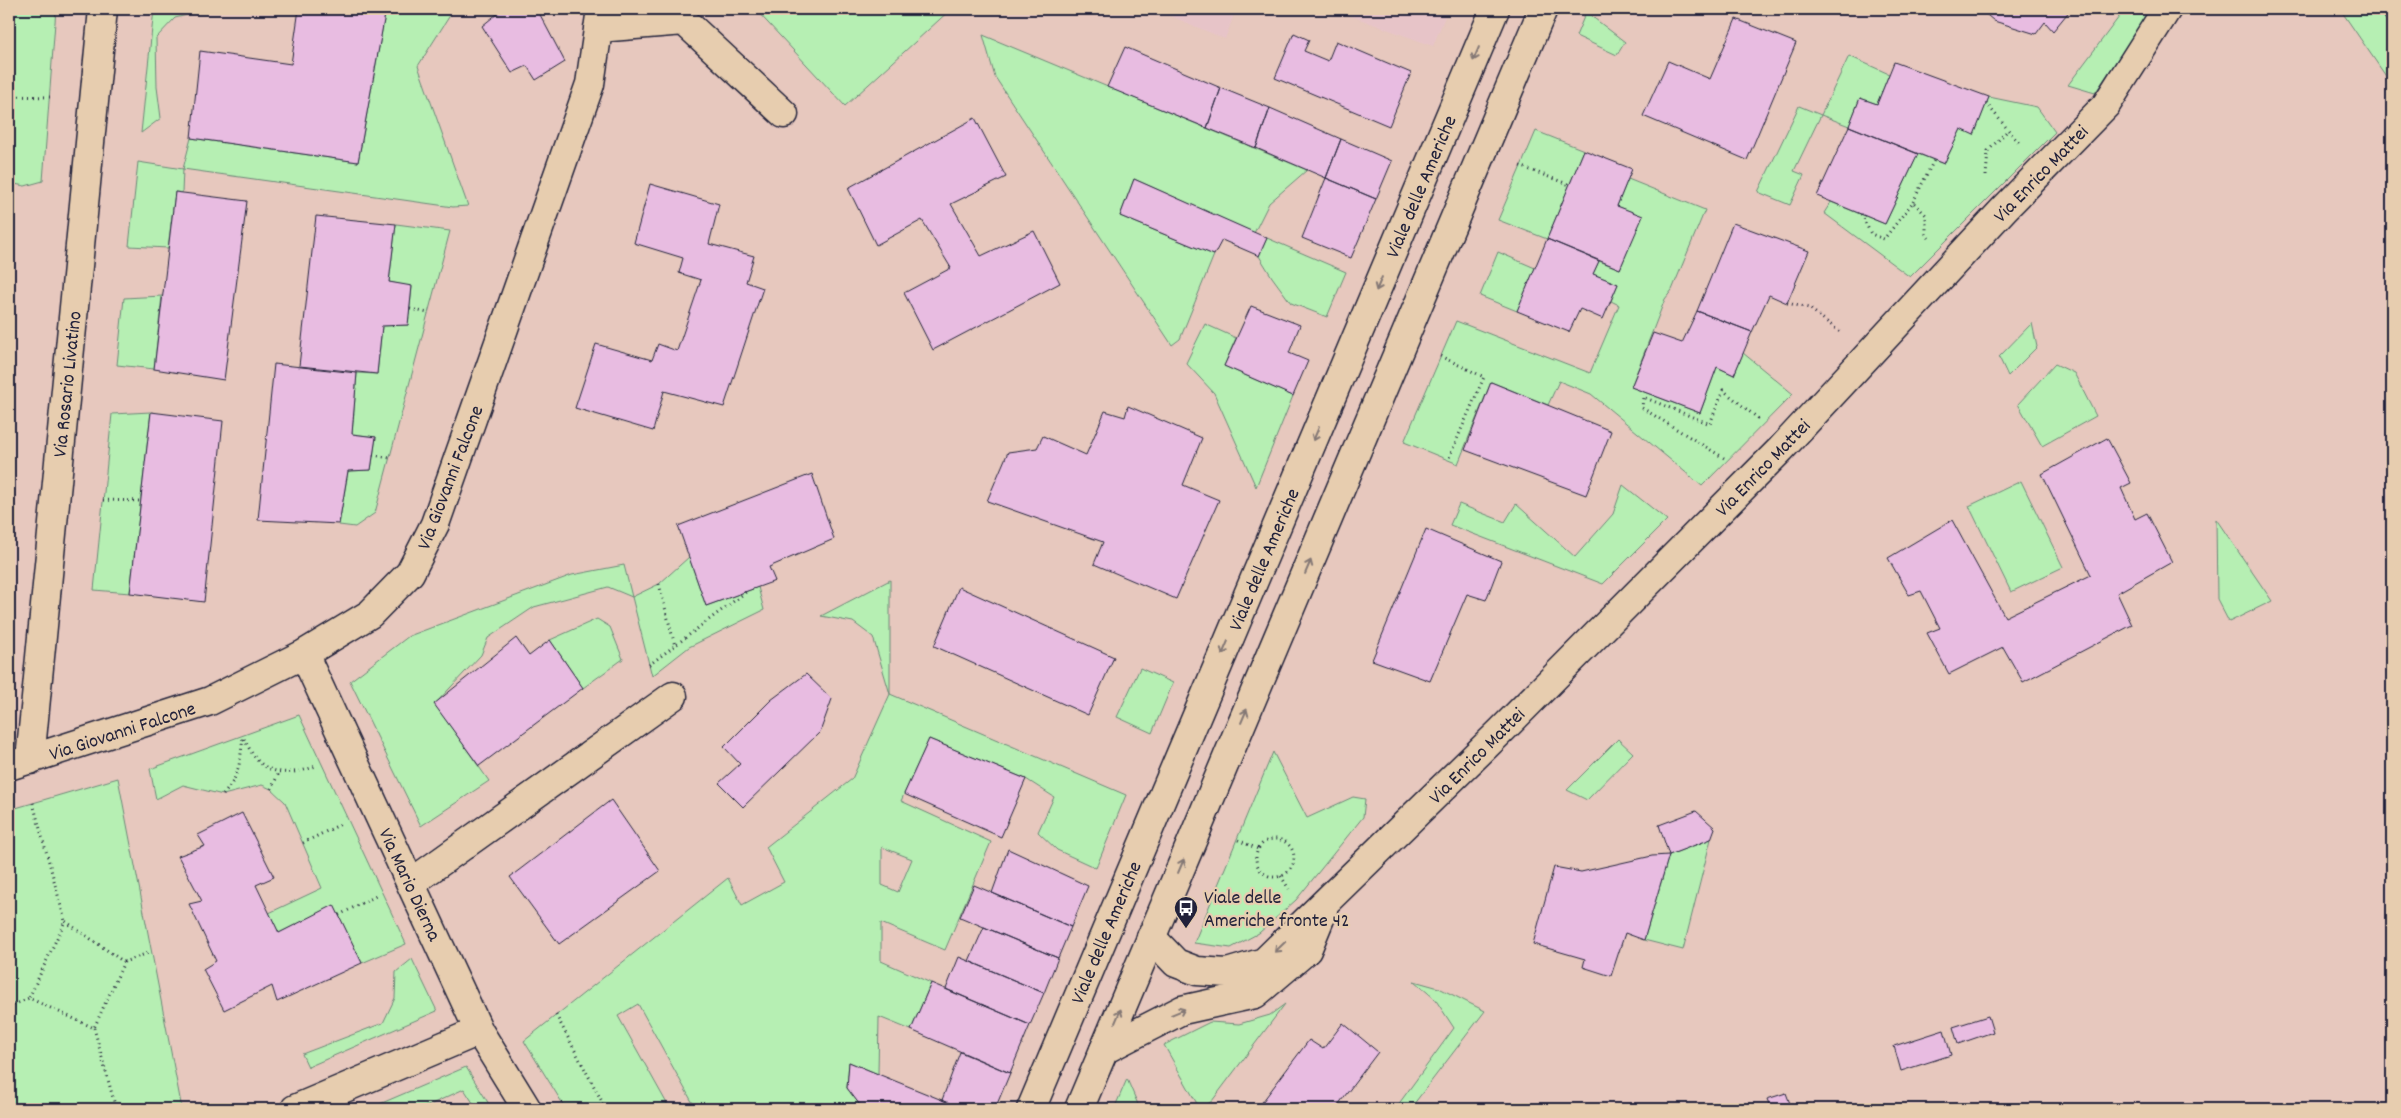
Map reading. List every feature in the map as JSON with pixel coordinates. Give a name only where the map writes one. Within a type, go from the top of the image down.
[{"type":"street","name":"Via Rosario Livatino","points":[[19,763],[103,9]]},
{"type":"street","name":"Viale delle Americhe","points":[[1031,1109],[1495,9]]},
{"type":"street","points":[[1079,1109],[1543,9]]},
{"type":"street","name":"Via Enrico Mattei","points":[[1151,937],[1176,963],[1196,971],[1227,973],[1264,962],[1501,731],[1781,449],[2004,209],[2106,105],[2167,9]]},
{"type":"street","name":"Via Giovanni Falcone","points":[[19,763],[210,701],[304,654],[370,614],[410,573],[435,524],[590,84],[600,19]]},
{"type":"street","points":[[600,19],[684,21],[784,114]]},
{"type":"street","name":"Via Mario Dierna","points":[[304,654],[479,1031],[527,1109]]},
{"type":"street","points":[[411,883],[673,696]]},
{"type":"street","points":[[1104,1050],[1182,1010],[1256,994],[1307,950],[1327,900]]},
{"type":"street","points":[[295,1109],[479,1031]]},
{"type":"path","points":[[9,96],[50,97]]},
{"type":"path","points":[[1986,103],[2024,151]]},
{"type":"path","points":[[1985,181],[1988,151],[2008,130]]},
{"type":"path","points":[[1861,214],[1870,234],[1884,239],[1914,202],[1934,160]]},
{"type":"path","points":[[1520,166],[1570,185]]},
{"type":"path","points":[[1914,202],[1926,215],[1926,234],[1934,245]]},
{"type":"path","points":[[1787,303],[1809,308],[1842,334]]},
{"type":"path","points":[[410,309],[428,313]]},
{"type":"path","points":[[1440,356],[1484,377],[1448,460]]},
{"type":"path","points":[[1728,460],[1642,408],[1643,397],[1710,424],[1722,390],[1764,423]]},
{"type":"path","points":[[373,455],[390,458]]},
{"type":"path","points":[[103,500],[141,501]]},
{"type":"path","points":[[659,584],[675,646]]},
{"type":"path","points":[[649,665],[746,592]]},
{"type":"path","points":[[223,795],[235,782],[243,737],[257,760],[279,773],[301,772],[321,763]]},
{"type":"path","points":[[271,789],[279,773]]},
{"type":"path","points":[[33,803],[65,921],[124,962]]},
{"type":"path","points":[[303,843],[348,821]]},
{"type":"path","points":[[1238,840],[1258,849]]},
{"type":"path","points":[[1269,840],[1284,840],[1294,852],[1291,868],[1281,876],[1269,876],[1264,873],[1256,862],[1258,849],[1269,840]]},
{"type":"path","points":[[339,915],[381,893]]},
{"type":"path","points":[[9,1007],[29,998],[65,921]]},
{"type":"path","points":[[116,1109],[94,1028],[124,962],[151,952]]},
{"type":"path","points":[[29,998],[94,1028]]},
{"type":"path","points":[[556,1015],[606,1109]]},
{"type":"shaded area","points":[[1154,9],[1236,9],[1225,39]]},
{"type":"shaded area","points":[[1332,9],[1448,9],[1433,46]]},
{"type":"green space","points":[[9,9],[56,9],[43,181],[25,186],[9,183]]},
{"type":"green space","points":[[154,9],[203,9],[203,11],[175,18],[156,38],[157,87],[161,118],[141,133]]},
{"type":"green space","points":[[386,9],[454,9],[418,66],[468,206],[453,207],[183,169],[191,138],[358,162]]},
{"type":"green space","points":[[755,9],[951,9],[845,106]]},
{"type":"green space","points":[[2125,9],[2144,9],[2149,13],[2095,93],[2068,85]]},
{"type":"green space","points":[[2340,9],[2379,9],[2392,29],[2392,85]]},
{"type":"green space","points":[[1586,12],[1625,42],[1617,55],[1576,36]]},
{"type":"green space","points":[[983,35],[1307,170],[1269,203],[1254,233],[1134,179],[1120,216],[1214,255],[1180,339],[1172,345],[995,77]]},
{"type":"green space","points":[[1849,56],[1889,74],[1877,104],[1860,98],[1849,126],[1821,115]]},
{"type":"green space","points":[[1989,97],[2037,107],[2055,132],[1910,277],[1824,213],[1831,202],[1885,224],[1918,154],[1944,164],[1961,129],[1974,134]]},
{"type":"green space","points":[[1799,106],[1821,115],[1794,171],[1804,175],[1790,205],[1758,192]]},
{"type":"green space","points":[[1536,131],[1584,150],[1547,239],[1498,220]]},
{"type":"green space","points":[[138,162],[183,169],[182,193],[175,192],[168,248],[129,246]]},
{"type":"green space","points":[[1628,179],[1705,210],[1672,290],[1665,299],[1631,387],[1700,413],[1717,367],[1734,375],[1743,353],[1793,394],[1702,486],[1591,394],[1559,381],[1548,405],[1491,382],[1458,464],[1404,442],[1456,321],[1590,373],[1619,305],[1611,301],[1618,284],[1593,274],[1599,261],[1620,269],[1642,216],[1617,206]]},
{"type":"green space","points":[[396,224],[450,231],[375,513],[355,527],[339,525],[348,471],[371,470],[376,437],[352,434],[357,373],[377,374],[382,326],[408,325],[412,287],[389,282]]},
{"type":"green space","points":[[1267,238],[1346,272],[1327,317],[1291,303],[1259,256]]},
{"type":"green space","points":[[1498,252],[1535,268],[1517,311],[1480,296]]},
{"type":"green space","points":[[162,296],[154,369],[117,365],[124,298]]},
{"type":"green space","points":[[2032,323],[2037,347],[2008,376],[1999,357]]},
{"type":"green space","points":[[1205,324],[1236,338],[1224,366],[1293,396],[1256,487],[1214,393],[1186,363]]},
{"type":"green space","points":[[2055,364],[2074,373],[2096,416],[2042,446],[2018,404]]},
{"type":"green space","points":[[151,412],[130,593],[94,590],[112,414]]},
{"type":"green space","points":[[2021,481],[2063,567],[2011,592],[1969,506]]},
{"type":"green space","points":[[1623,485],[1667,520],[1603,584],[1450,525],[1459,504],[1505,522],[1516,504],[1575,557],[1613,514]]},
{"type":"green space","points":[[2216,519],[2272,601],[2229,622],[2217,599]]},
{"type":"green space","points":[[689,557],[706,606],[758,587],[764,610],[689,647],[652,676],[632,597],[659,584]]},
{"type":"green space","points":[[624,565],[632,597],[608,587],[534,607],[488,638],[481,655],[435,704],[489,781],[421,826],[350,681],[409,636],[572,575]]},
{"type":"green space","points":[[890,580],[890,694],[873,637],[853,622],[821,616]]},
{"type":"green space","points":[[597,619],[610,627],[623,659],[583,688],[550,640]]},
{"type":"green space","points":[[1140,668],[1173,683],[1152,733],[1117,717]]},
{"type":"green space","points":[[890,694],[1126,795],[1096,868],[1057,850],[1038,832],[1054,797],[1026,779],[929,739],[901,801],[991,842],[945,950],[881,923],[881,961],[931,983],[911,1030],[879,1017],[878,1074],[849,1062],[847,1088],[863,1109],[696,1109],[638,1004],[618,1016],[670,1109],[566,1109],[524,1041],[728,878],[742,905],[784,882],[766,847],[852,779]],"holes":[[[882,847],[912,859],[898,892],[882,885]]]},
{"type":"green space","points":[[299,715],[406,944],[362,963],[334,906],[279,933],[269,913],[322,888],[285,802],[271,789],[262,785],[223,795],[183,785],[156,799],[150,769]]},
{"type":"green space","points":[[1618,739],[1633,753],[1587,800],[1567,790]]},
{"type":"green space","points":[[1273,752],[1307,818],[1353,797],[1365,799],[1363,817],[1296,900],[1259,933],[1231,948],[1194,943]]},
{"type":"green space","points":[[118,778],[182,1109],[9,1109],[9,810]]},
{"type":"green space","points":[[1711,839],[1683,950],[1644,940],[1669,855]]},
{"type":"green space","points":[[412,959],[437,1011],[308,1067],[302,1054],[383,1023],[395,998],[396,972]]},
{"type":"green space","points":[[1414,981],[1439,988],[1485,1011],[1410,1109],[1395,1109],[1454,1028],[1435,999]]},
{"type":"green space","points":[[1285,1004],[1212,1101],[1200,1109],[1164,1045],[1210,1022],[1239,1024],[1270,1015]]},
{"type":"green space","points":[[466,1067],[492,1109],[477,1109],[464,1089],[421,1109],[368,1109]]},
{"type":"green space","points":[[1127,1079],[1140,1109],[1114,1109]]},
{"type":"building","points":[[299,9],[386,9],[358,162],[191,138],[200,51],[291,64]]},
{"type":"building","points":[[503,9],[537,9],[565,62],[536,80],[527,66],[512,73],[482,26]]},
{"type":"building","points":[[1980,9],[2071,9],[2053,31],[2045,22],[2036,34],[1994,21]]},
{"type":"building","points":[[2379,9],[2392,9],[2392,29]]},
{"type":"building","points":[[1736,19],[1796,43],[1747,160],[1643,116],[1668,61],[1710,79]]},
{"type":"building","points":[[1294,33],[1309,40],[1304,51],[1328,61],[1336,41],[1411,73],[1389,126],[1275,78]]},
{"type":"building","points":[[1125,47],[1221,88],[1207,128],[1107,87]]},
{"type":"building","points":[[1894,62],[1989,97],[1974,135],[1961,129],[1944,164],[1849,126],[1860,98],[1877,104]]},
{"type":"building","points":[[1221,88],[1270,108],[1256,148],[1207,128]]},
{"type":"building","points":[[1270,108],[1341,139],[1326,178],[1256,148]]},
{"type":"building","points":[[975,118],[1006,177],[951,204],[981,256],[1034,231],[1060,283],[933,350],[904,293],[951,268],[922,220],[876,245],[848,188]]},
{"type":"building","points":[[1849,126],[1918,154],[1885,224],[1817,196]]},
{"type":"building","points":[[1341,139],[1392,161],[1376,199],[1326,178]]},
{"type":"building","points":[[1584,150],[1632,169],[1617,206],[1643,216],[1620,269],[1547,239]]},
{"type":"building","points":[[1326,178],[1376,199],[1351,258],[1302,238]]},
{"type":"building","points":[[1134,179],[1267,238],[1259,256],[1222,240],[1214,255],[1120,216]]},
{"type":"building","points":[[650,184],[719,204],[709,244],[754,256],[746,282],[763,288],[724,407],[664,391],[653,431],[575,408],[596,344],[652,360],[658,344],[677,351],[701,280],[679,273],[683,258],[634,243]]},
{"type":"building","points":[[175,192],[247,201],[224,380],[154,369]]},
{"type":"building","points":[[316,216],[396,224],[389,282],[412,286],[408,325],[382,326],[377,374],[299,366]]},
{"type":"building","points":[[1733,223],[1809,251],[1787,303],[1769,295],[1752,332],[1697,311]]},
{"type":"building","points":[[1547,239],[1599,261],[1593,274],[1618,284],[1603,319],[1580,309],[1569,332],[1517,311]]},
{"type":"building","points":[[1251,306],[1300,325],[1289,353],[1308,361],[1293,396],[1224,366]]},
{"type":"building","points":[[1697,311],[1752,332],[1734,375],[1717,367],[1700,413],[1631,387],[1653,333],[1682,343]]},
{"type":"building","points":[[274,364],[357,373],[352,434],[376,437],[371,470],[348,471],[339,524],[258,520]]},
{"type":"building","points":[[1491,382],[1611,431],[1586,495],[1465,450]]},
{"type":"building","points":[[1128,406],[1202,438],[1183,485],[1219,500],[1176,599],[1094,564],[1103,542],[987,501],[1008,452],[1037,448],[1043,436],[1086,455],[1105,411],[1125,417]]},
{"type":"building","points":[[151,412],[223,421],[204,602],[130,593]]},
{"type":"building","points":[[2107,438],[2131,483],[2121,488],[2135,519],[2147,513],[2172,562],[2117,593],[2132,625],[2023,682],[2003,647],[1949,674],[1927,633],[1940,628],[1921,591],[1909,595],[1888,558],[1952,520],[2005,617],[2091,575],[2042,474]]},
{"type":"building","points":[[812,474],[834,539],[769,567],[775,581],[706,606],[678,526]]},
{"type":"building","points":[[1426,529],[1501,561],[1486,600],[1467,594],[1430,681],[1372,660]]},
{"type":"building","points":[[959,587],[1114,657],[1088,715],[934,646]]},
{"type":"building","points":[[516,638],[529,656],[550,640],[583,688],[479,766],[434,704]]},
{"type":"building","points":[[806,674],[832,699],[820,732],[743,807],[719,783],[740,764],[724,747],[771,700]]},
{"type":"building","points":[[929,739],[1026,779],[1001,837],[904,794]]},
{"type":"building","points":[[611,800],[660,871],[559,944],[510,877]]},
{"type":"building","points":[[1696,811],[1715,828],[1711,839],[1669,855],[1659,825]]},
{"type":"building","points":[[242,813],[274,877],[256,885],[279,933],[334,905],[362,963],[277,1002],[272,986],[224,1010],[203,969],[216,961],[189,904],[202,901],[178,856],[205,846],[198,835]]},
{"type":"building","points":[[1008,849],[1088,886],[1071,927],[992,893]]},
{"type":"building","points":[[1669,855],[1644,940],[1625,933],[1611,976],[1583,967],[1585,959],[1533,944],[1554,867],[1581,872],[1652,856]]},
{"type":"building","points":[[974,885],[1071,927],[1058,958],[960,917]]},
{"type":"building","points":[[984,927],[1058,958],[1044,993],[969,961]]},
{"type":"building","points":[[959,957],[1044,993],[1030,1025],[946,989]]},
{"type":"building","points":[[931,983],[1030,1025],[1010,1073],[911,1030]]},
{"type":"building","points":[[1988,1016],[1993,1032],[1958,1044],[1953,1027]]},
{"type":"building","points":[[1343,1023],[1378,1052],[1335,1109],[1257,1109],[1309,1040],[1323,1049]]},
{"type":"building","points":[[1944,1030],[1951,1055],[1901,1071],[1894,1046]]},
{"type":"building","points":[[960,1052],[1010,1073],[995,1109],[964,1109],[942,1100]]},
{"type":"building","points":[[849,1062],[964,1109],[863,1109],[847,1088]]},
{"type":"building","points":[[1786,1093],[1792,1109],[1771,1109],[1767,1099]]},
{"type":"place","name":"Viale delle Americhe fronte 42","points":[[1186,929]]}]
